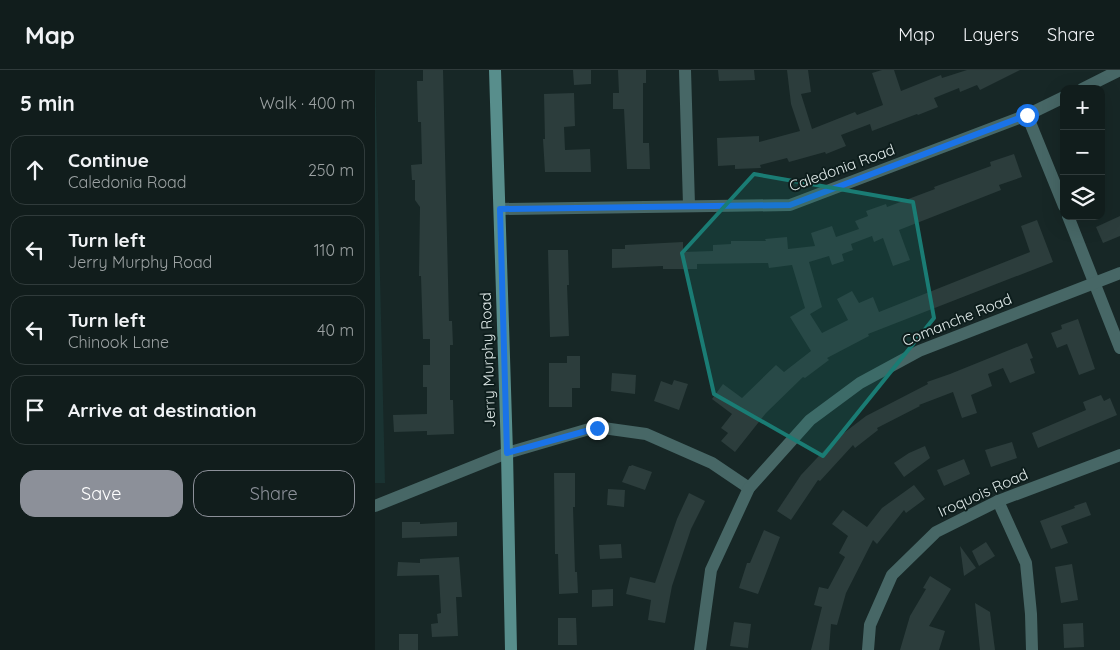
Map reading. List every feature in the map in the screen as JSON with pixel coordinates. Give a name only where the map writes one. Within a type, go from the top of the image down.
[{"type":"street","name":"Jerry Murphy Road","points":[[495,70],[511,650]]},
{"type":"street","points":[[685,70],[689,205]]},
{"type":"street","points":[[1090,85],[1120,70]]},
{"type":"street","name":"Caledonia Road","points":[[500,209],[790,205],[1027,115],[1060,99]]},
{"type":"street","points":[[1027,115],[1060,196]]},
{"type":"street","points":[[1070,220],[1120,348]]},
{"type":"street","name":"Comanche Road","points":[[701,650],[711,570],[749,488],[810,420],[860,383],[919,351],[1120,273]]},
{"type":"street","points":[[375,506],[507,453],[597,428],[646,434],[712,463],[749,488]]},
{"type":"street","name":"Iroquois Road","points":[[869,650],[870,625],[892,575],[936,532],[998,501],[1120,454]]},
{"type":"street","points":[[998,501],[1026,563],[1032,650]]},
{"type":"highlighted area","points":[[754,174],[913,202],[934,318],[823,456],[714,394],[682,253]]},
{"type":"shaded area","points":[[375,70],[385,483],[375,483]]},
{"type":"building","points":[[423,70],[443,70],[449,321],[452,321],[453,345],[450,345],[450,400],[453,400],[454,434],[427,435],[427,431],[394,432],[393,415],[427,414],[427,387],[423,387],[423,365],[430,365],[430,339],[423,339],[421,276],[419,276],[420,207],[415,200],[415,180],[412,180],[411,165],[422,164],[421,122],[418,122],[417,81],[423,81]]},
{"type":"building","points":[[573,70],[591,70],[591,84],[574,85]]},
{"type":"building","points":[[618,70],[646,70],[646,83],[643,83],[643,143],[649,143],[650,169],[627,169],[624,109],[613,109],[613,93],[619,93]]},
{"type":"building","points":[[718,70],[754,70],[755,80],[719,81]]},
{"type":"building","points":[[787,70],[808,70],[811,92],[801,94],[812,129],[855,112],[857,115],[883,105],[872,73],[882,70],[894,70],[901,91],[941,75],[942,78],[967,70],[1020,70],[980,90],[977,85],[960,92],[959,88],[934,98],[938,107],[918,115],[872,131],[870,124],[841,135],[846,146],[826,154],[825,152],[789,162],[787,158],[760,165],[761,168],[735,169],[735,165],[718,166],[717,138],[759,136],[759,142],[800,131],[791,104]]},
{"type":"building","points":[[574,93],[575,126],[564,127],[565,150],[590,149],[591,172],[545,172],[543,139],[545,139],[544,94]]},
{"type":"building","points":[[1014,154],[1022,177],[999,185],[1001,190],[899,230],[910,260],[893,266],[883,238],[874,242],[872,236],[851,244],[853,250],[842,254],[844,261],[832,265],[829,256],[809,262],[822,307],[810,314],[822,333],[848,320],[837,299],[852,291],[859,303],[873,297],[879,312],[1030,252],[1021,226],[1037,220],[1053,262],[868,334],[869,336],[827,358],[829,360],[805,378],[803,377],[766,413],[735,452],[721,441],[728,433],[721,428],[732,414],[712,399],[723,384],[742,398],[776,365],[784,372],[811,351],[790,317],[805,308],[792,265],[769,268],[768,263],[697,264],[697,269],[663,269],[663,266],[612,268],[612,249],[625,249],[625,245],[683,242],[683,252],[713,251],[713,245],[731,244],[731,241],[766,241],[765,239],[787,237],[788,249],[815,246],[811,233],[832,226],[836,237],[859,229],[855,221],[868,216],[866,211],[886,204],[887,207],[935,189],[934,187],[991,166],[990,162]]},
{"type":"building","points":[[1120,216],[1120,236],[1103,243],[1096,227]]},
{"type":"building","points":[[548,250],[568,250],[569,336],[550,337]]},
{"type":"building","points":[[1078,319],[1095,369],[1079,375],[1067,344],[1057,348],[1051,333],[1062,329],[1061,325]]},
{"type":"building","points":[[1027,343],[1033,358],[1030,359],[1035,373],[1010,383],[1003,368],[988,374],[992,386],[971,395],[977,413],[962,418],[953,392],[919,405],[877,428],[878,430],[855,448],[853,445],[820,481],[818,480],[791,520],[777,511],[801,475],[832,442],[866,416],[928,384],[927,382]]},
{"type":"building","points":[[567,356],[580,356],[580,388],[572,388],[572,407],[549,407],[549,363],[567,363]]},
{"type":"building","points":[[612,373],[636,375],[635,394],[611,391]]},
{"type":"building","points":[[674,380],[688,384],[679,410],[654,401],[661,381],[672,385]]},
{"type":"building","points":[[1101,395],[1104,401],[1110,398],[1117,415],[1038,448],[1032,433],[1086,410],[1083,402]]},
{"type":"building","points":[[1012,442],[1017,458],[991,467],[985,450]]},
{"type":"building","points":[[925,446],[930,458],[904,477],[894,463],[909,453]]},
{"type":"building","points":[[964,459],[970,474],[944,486],[937,470]]},
{"type":"building","points":[[632,465],[652,472],[645,490],[622,482],[629,466]]},
{"type":"building","points":[[554,473],[575,473],[575,507],[573,507],[575,572],[577,572],[578,593],[559,594],[558,554],[555,554]]},
{"type":"building","points":[[914,485],[925,499],[906,513],[904,510],[877,544],[873,540],[846,593],[837,625],[831,624],[829,650],[811,650],[822,607],[814,605],[819,587],[828,589],[845,557],[839,553],[848,536],[832,524],[843,510],[867,527],[882,508]]},
{"type":"building","points":[[608,489],[625,490],[624,507],[607,505]]},
{"type":"building","points":[[689,493],[705,501],[691,529],[672,586],[665,623],[648,620],[651,600],[626,594],[630,577],[655,583],[677,519]]},
{"type":"building","points":[[1086,502],[1091,515],[1061,526],[1068,543],[1051,549],[1040,521]]},
{"type":"building","points":[[402,522],[420,522],[420,524],[457,522],[457,536],[402,538]]},
{"type":"building","points":[[764,530],[780,537],[758,594],[739,588],[747,563],[750,563]]},
{"type":"building","points":[[986,542],[995,556],[979,566],[972,551]]},
{"type":"building","points":[[621,544],[622,558],[600,559],[599,545]]},
{"type":"building","points":[[960,546],[976,568],[964,576]]},
{"type":"building","points":[[459,557],[462,597],[456,597],[458,636],[432,637],[431,624],[438,623],[437,614],[441,613],[439,575],[397,576],[398,562],[420,563],[420,559]]},
{"type":"building","points":[[1072,564],[1078,600],[1061,603],[1055,567]]},
{"type":"building","points":[[930,576],[951,589],[929,626],[945,631],[939,650],[900,650],[910,616],[926,589],[923,588]]},
{"type":"building","points":[[613,589],[613,606],[592,607],[592,590]]},
{"type":"building","points":[[975,603],[990,612],[995,650],[980,650]]},
{"type":"building","points":[[558,618],[576,618],[577,645],[558,645]]},
{"type":"building","points":[[734,622],[751,624],[748,648],[730,646]]},
{"type":"building","points":[[1083,623],[1084,647],[1064,648],[1063,624]]},
{"type":"building","points":[[399,634],[418,634],[418,650],[399,650]]},
{"type":"route","points":[[597,428],[507,453],[500,209],[790,205],[1027,115]]}]
